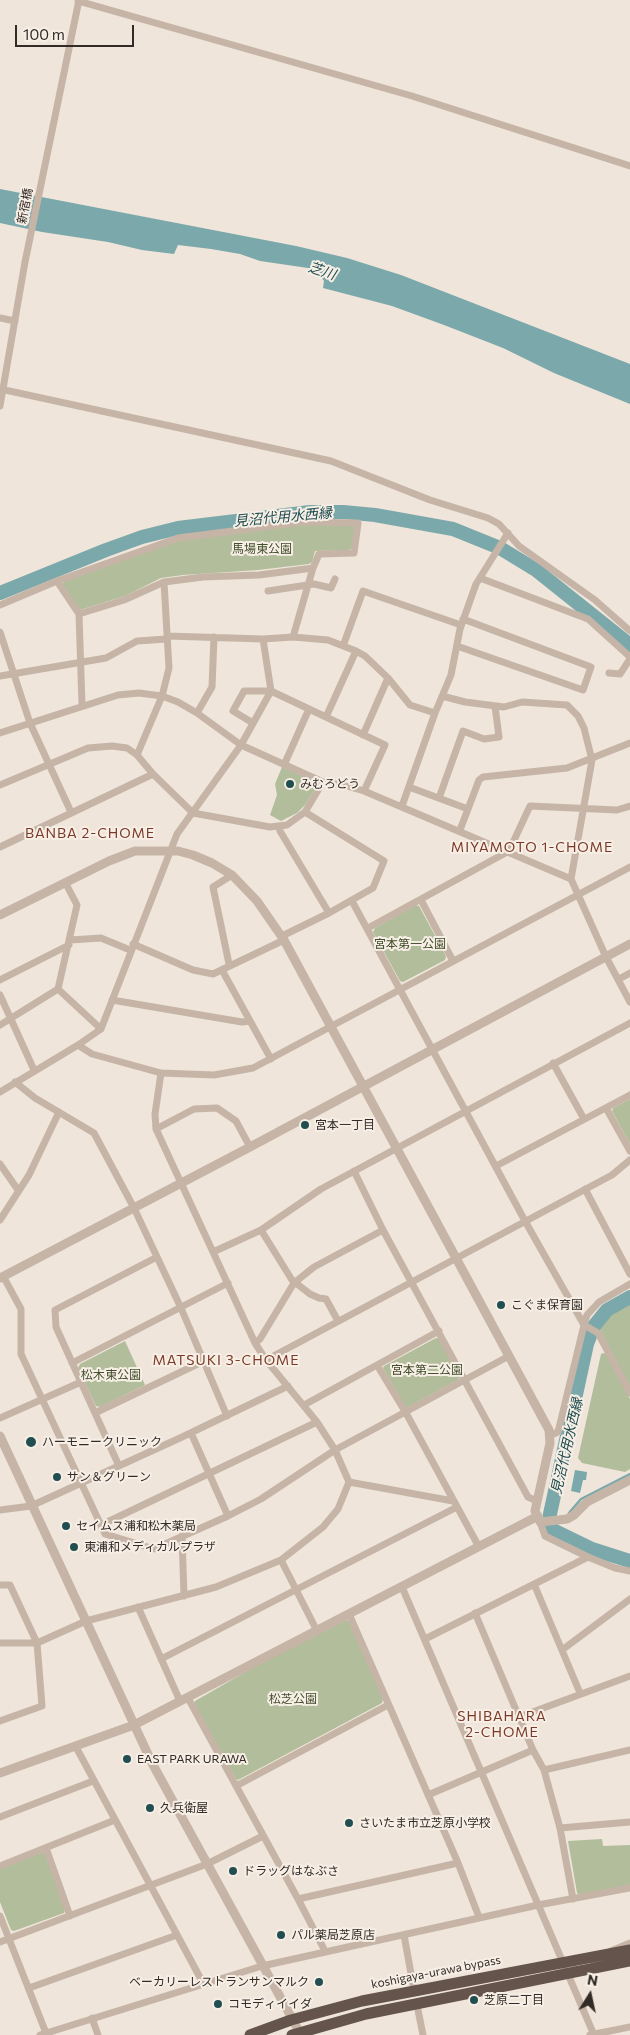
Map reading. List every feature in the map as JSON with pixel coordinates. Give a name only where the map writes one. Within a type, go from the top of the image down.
[{"type":"highway","name":"koshigaya-urawa bypass","points":[[250,2035],[291,2020],[362,2001],[630,1950]]},
{"type":"highway","points":[[297,2034],[366,2014],[568,1975],[630,1961]]},
{"type":"street","name":"新宿橋","points":[[0,406],[1,389],[25,262],[78,1]]},
{"type":"street","points":[[78,1],[412,96],[630,166]]},
{"type":"street","points":[[0,318],[15,321]]},
{"type":"street","points":[[1,389],[331,461],[430,500],[488,518],[499,524],[519,546],[595,600],[630,631]]},
{"type":"street","points":[[0,605],[57,581],[178,538],[303,522],[358,523],[354,553],[319,554],[307,586],[293,637]]},
{"type":"street","points":[[402,806],[435,713],[451,675],[462,622],[476,584],[508,533]]},
{"type":"street","points":[[79,614],[124,600],[164,582],[203,577],[259,575],[313,568]]},
{"type":"street","points":[[480,578],[588,619],[630,658],[620,674],[609,673]]},
{"type":"street","points":[[268,591],[314,584],[330,588],[335,579]]},
{"type":"street","points":[[57,581],[79,614],[82,705]]},
{"type":"street","points":[[137,754],[162,696],[169,668],[164,582]]},
{"type":"street","points":[[343,646],[363,591],[462,622],[591,667],[583,690],[457,646]]},
{"type":"street","points":[[0,632],[30,723],[71,812]]},
{"type":"street","points":[[197,713],[212,687],[214,637]]},
{"type":"street","points":[[0,676],[14,672],[106,658],[137,641],[167,638],[262,639],[293,637],[328,640],[356,651],[365,656],[388,678],[410,705],[435,713]]},
{"type":"street","points":[[0,1092],[34,1070],[78,1046],[101,1029],[177,834],[241,745],[271,692],[262,639]]},
{"type":"street","points":[[326,717],[356,651]]},
{"type":"street","points":[[363,735],[388,678]]},
{"type":"street","points":[[253,723],[233,710],[244,691],[271,692],[386,745],[364,792]]},
{"type":"street","points":[[0,733],[82,705],[118,695],[162,696],[178,702],[197,713],[241,745],[323,782],[343,785],[402,806],[570,879],[606,957],[630,1002]]},
{"type":"street","points":[[442,696],[464,702],[504,707],[522,702],[567,705],[578,716],[584,728],[592,760],[570,879]]},
{"type":"street","points":[[439,798],[463,730],[484,739],[499,737],[495,706]]},
{"type":"street","points":[[284,764],[309,709]]},
{"type":"street","points":[[460,830],[480,780],[483,777],[561,770],[592,760],[630,743]]},
{"type":"street","points":[[0,785],[88,748],[101,746],[127,748],[137,754],[153,774],[193,812],[270,827],[287,825],[305,812],[323,782]]},
{"type":"street","points":[[0,847],[153,774]]},
{"type":"street","points":[[409,787],[468,809]]},
{"type":"street","points":[[368,928],[509,852],[530,806],[617,810],[630,806]]},
{"type":"street","points":[[0,980],[70,943],[101,938],[132,947],[193,970],[212,974],[283,938],[373,888],[384,861],[305,812]]},
{"type":"street","points":[[279,826],[280,831],[329,913]]},
{"type":"street","points":[[0,915],[65,882],[122,855],[135,851],[170,851],[193,855],[212,863],[232,875],[257,901],[283,938],[331,1025],[551,1435],[535,1511],[545,1536],[588,1557],[615,1568],[630,1571]]},
{"type":"street","points":[[78,1046],[92,1054],[161,1073],[214,1075],[253,1068],[630,867]]},
{"type":"street","points":[[229,964],[213,888],[228,880],[232,875]]},
{"type":"street","points":[[0,1025],[58,989],[70,943],[77,905],[65,882]]},
{"type":"street","points":[[420,900],[453,961]]},
{"type":"street","points":[[352,901],[525,1221],[584,1325],[598,1333],[630,1393]]},
{"type":"street","points":[[509,1356],[335,1450],[261,1499],[154,1549],[105,1534],[21,1354],[21,1309],[2,1277],[630,944]]},
{"type":"street","points":[[222,970],[271,1059]]},
{"type":"street","points":[[619,979],[630,972]]},
{"type":"street","points":[[58,989],[101,1029]]},
{"type":"street","points":[[0,995],[34,1070]]},
{"type":"street","points":[[112,1000],[242,1022],[250,1021]]},
{"type":"street","points":[[213,1252],[261,1230],[321,1189],[630,1022]]},
{"type":"street","points":[[553,1063],[584,1119]]},
{"type":"street","points":[[0,1643],[37,1643],[86,1621],[216,1587],[281,1560],[328,1521],[338,1509],[350,1482],[335,1450],[317,1422],[266,1360],[255,1343],[156,1129],[154,1114],[161,1073]]},
{"type":"street","points":[[15,1082],[35,1098],[94,1133],[134,1208],[181,1308],[227,1416]]},
{"type":"street","points":[[496,1166],[630,1095]]},
{"type":"street","points":[[156,1129],[194,1109],[217,1108],[236,1122],[250,1147]]},
{"type":"street","points":[[606,1108],[630,1151]]},
{"type":"street","points":[[0,1220],[28,1175],[60,1112]]},
{"type":"street","points":[[266,1360],[612,1175],[630,1160]]},
{"type":"street","points":[[0,1164],[18,1190]]},
{"type":"street","points":[[354,1171],[383,1230],[466,1380],[528,1498],[537,1501]]},
{"type":"street","points":[[586,1189],[630,1274]]},
{"type":"street","points":[[261,1230],[294,1283],[319,1298],[326,1299],[338,1322]]},
{"type":"street","points":[[255,1343],[260,1339],[294,1283],[314,1267],[383,1230]]},
{"type":"street","points":[[119,1466],[56,1327],[55,1310],[156,1258]]},
{"type":"street","points":[[72,1364],[228,1283]]},
{"type":"street","points":[[551,1435],[558,1432],[587,1315],[599,1302],[630,1284]]},
{"type":"street","points":[[304,1405],[439,1332]]},
{"type":"street","points":[[95,1413],[204,1362]]},
{"type":"street","points":[[377,1366],[406,1413],[479,1547]]},
{"type":"street","points":[[0,1418],[81,1382]]},
{"type":"street","points":[[0,1510],[32,1506],[288,1386]]},
{"type":"street","points":[[101,1524],[317,1422]]},
{"type":"street","points":[[191,1433],[228,1516]]},
{"type":"street","points":[[0,1436],[152,1763],[208,1864],[297,2034]]},
{"type":"street","points":[[0,1773],[134,1725],[479,1547],[539,1519],[567,1519],[587,1502],[630,1480]]},
{"type":"street","points":[[350,1482],[455,1504]]},
{"type":"street","points":[[161,1659],[296,1590],[455,1504]]},
{"type":"street","points":[[182,1536],[184,1596]]},
{"type":"street","points":[[425,1639],[588,1557]]},
{"type":"street","points":[[281,1560],[317,1631]]},
{"type":"street","points":[[534,1584],[580,1694]]},
{"type":"street","points":[[0,1585],[10,1585],[37,1643],[42,1706],[0,1721]]},
{"type":"street","points":[[402,1587],[593,2035],[630,2027]]},
{"type":"street","points":[[562,1650],[630,1599]]},
{"type":"street","points":[[138,1607],[161,1659],[236,1786],[298,1899],[324,1951]]},
{"type":"street","points":[[475,1613],[533,1750],[544,1770],[560,1828],[573,1899]]},
{"type":"street","points":[[350,1614],[458,1863],[479,1917]]},
{"type":"street","points":[[519,1717],[630,1676]]},
{"type":"street","points":[[236,1786],[388,1705]]},
{"type":"street","points":[[76,1747],[203,1983]]},
{"type":"street","points":[[428,1795],[533,1750]]},
{"type":"street","points":[[544,1770],[630,1750]]},
{"type":"street","points":[[0,1817],[93,1781]]},
{"type":"street","points":[[0,1866],[115,1820]]},
{"type":"street","points":[[560,1828],[630,1822]]},
{"type":"street","points":[[0,1942],[208,1864],[263,1836]]},
{"type":"street","points":[[46,1848],[70,1916]]},
{"type":"street","points":[[298,1899],[458,1863]]},
{"type":"street","points":[[0,1916],[29,1988],[43,2034],[262,1966],[479,1917],[630,1888]]},
{"type":"street","points":[[29,1988],[177,1935]]},
{"type":"street","points":[[404,1935],[414,1990]]},
{"type":"street","points":[[607,1954],[630,1943]]},
{"type":"street","points":[[417,2004],[423,2035]]},
{"type":"street","points":[[92,2018],[98,2035]]},
{"type":"green space","name":"馬場東公園","points":[[314,523],[356,524],[352,548],[349,550],[315,551],[312,562],[309,564],[161,578],[125,596],[80,610],[62,585],[64,581],[181,540]]},
{"type":"green space","points":[[282,767],[316,782],[317,786],[305,805],[297,813],[281,821],[270,815],[277,795],[275,784]]},
{"type":"green space","name":"宮本第一公園","points":[[416,905],[419,906],[446,956],[445,960],[403,982],[400,981],[373,932],[375,928]]},
{"type":"green space","points":[[630,1099],[630,1144],[612,1111],[613,1108]]},
{"type":"green space","points":[[630,1303],[630,1387],[599,1328],[615,1310]]},
{"type":"green space","name":"宮本第二公園","points":[[436,1338],[439,1339],[460,1376],[458,1380],[406,1408],[383,1368]]},
{"type":"green space","name":"松木東公園","points":[[125,1341],[145,1385],[100,1407],[96,1406],[78,1368],[80,1364]]},
{"type":"green space","points":[[604,1353],[630,1399],[630,1469],[625,1472],[582,1463],[578,1458],[601,1354]]},
{"type":"green space","name":"松芝公園","points":[[346,1620],[350,1621],[383,1699],[382,1703],[238,1780],[236,1779],[194,1704],[195,1701],[256,1666]]},
{"type":"green space","points":[[602,1839],[603,1846],[630,1845],[630,1885],[580,1895],[577,1893],[568,1841]]},
{"type":"green space","points":[[43,1852],[46,1855],[65,1910],[64,1913],[14,1931],[11,1930],[0,1902],[0,1868]]},
{"type":"water","name":"芝川","points":[[0,189],[296,246],[347,258],[401,275],[630,364],[630,404],[554,373],[503,348],[444,325],[392,306],[323,288],[324,281],[315,269],[260,261],[240,254],[178,245],[174,254],[142,250],[108,242],[42,232],[0,223]]},
{"type":"water","points":[[575,1470],[587,1472],[586,1480],[583,1480],[580,1493],[571,1491]]},
{"type":"waterway","name":"見沼代用水西縁","points":[[0,593],[106,550],[142,537],[178,528],[310,512],[343,512],[375,515],[453,529],[500,548],[536,570],[630,645]]},
{"type":"waterway","name":"見沼代用水西縁","points":[[630,1297],[607,1310],[594,1326],[587,1344],[549,1524],[553,1530],[592,1549],[630,1561]]},
{"type":"waterway","points":[[569,1513],[581,1499],[630,1474]]},
{"type":"place","name":"みむろどう","points":[[290,784]]},
{"type":"place","name":"宮本一丁目","points":[[305,1125]]},
{"type":"place","name":"こぐま保育園","points":[[501,1305]]},
{"type":"place","name":"ハーモニークリニック","points":[[31,1442]]},
{"type":"place","name":"サン＆グリーン","points":[[57,1477]]},
{"type":"place","name":"セイムス浦和松木薬局","points":[[66,1526]]},
{"type":"place","name":"東浦和メディカルプラザ","points":[[74,1547]]},
{"type":"place","name":"EAST PARK URAWA","points":[[127,1759]]},
{"type":"place","name":"久兵衛屋","points":[[150,1808]]},
{"type":"place","name":"さいたま市立芝原小学校","points":[[349,1823]]},
{"type":"place","name":"ドラッグはなぶさ","points":[[233,1871]]},
{"type":"place","name":"パル薬局芝原店","points":[[281,1935]]},
{"type":"place","name":"ベーカリーレストランサンマルク","points":[[319,1982]]},
{"type":"place","name":"芝原二丁目","points":[[474,2000]]},
{"type":"place","name":"コモディイイダ","points":[[218,2004]]},
{"type":"district","name":"BANBA 2-CHOME","points":[[90,833]]},
{"type":"district","name":"MIYAMOTO 1-CHOME","points":[[532,847]]},
{"type":"district","name":"MATSUKI 3-CHOME","points":[[226,1360]]},
{"type":"district","name":"SHIBAHARA 2-CHOME","points":[[502,1724]]}]
